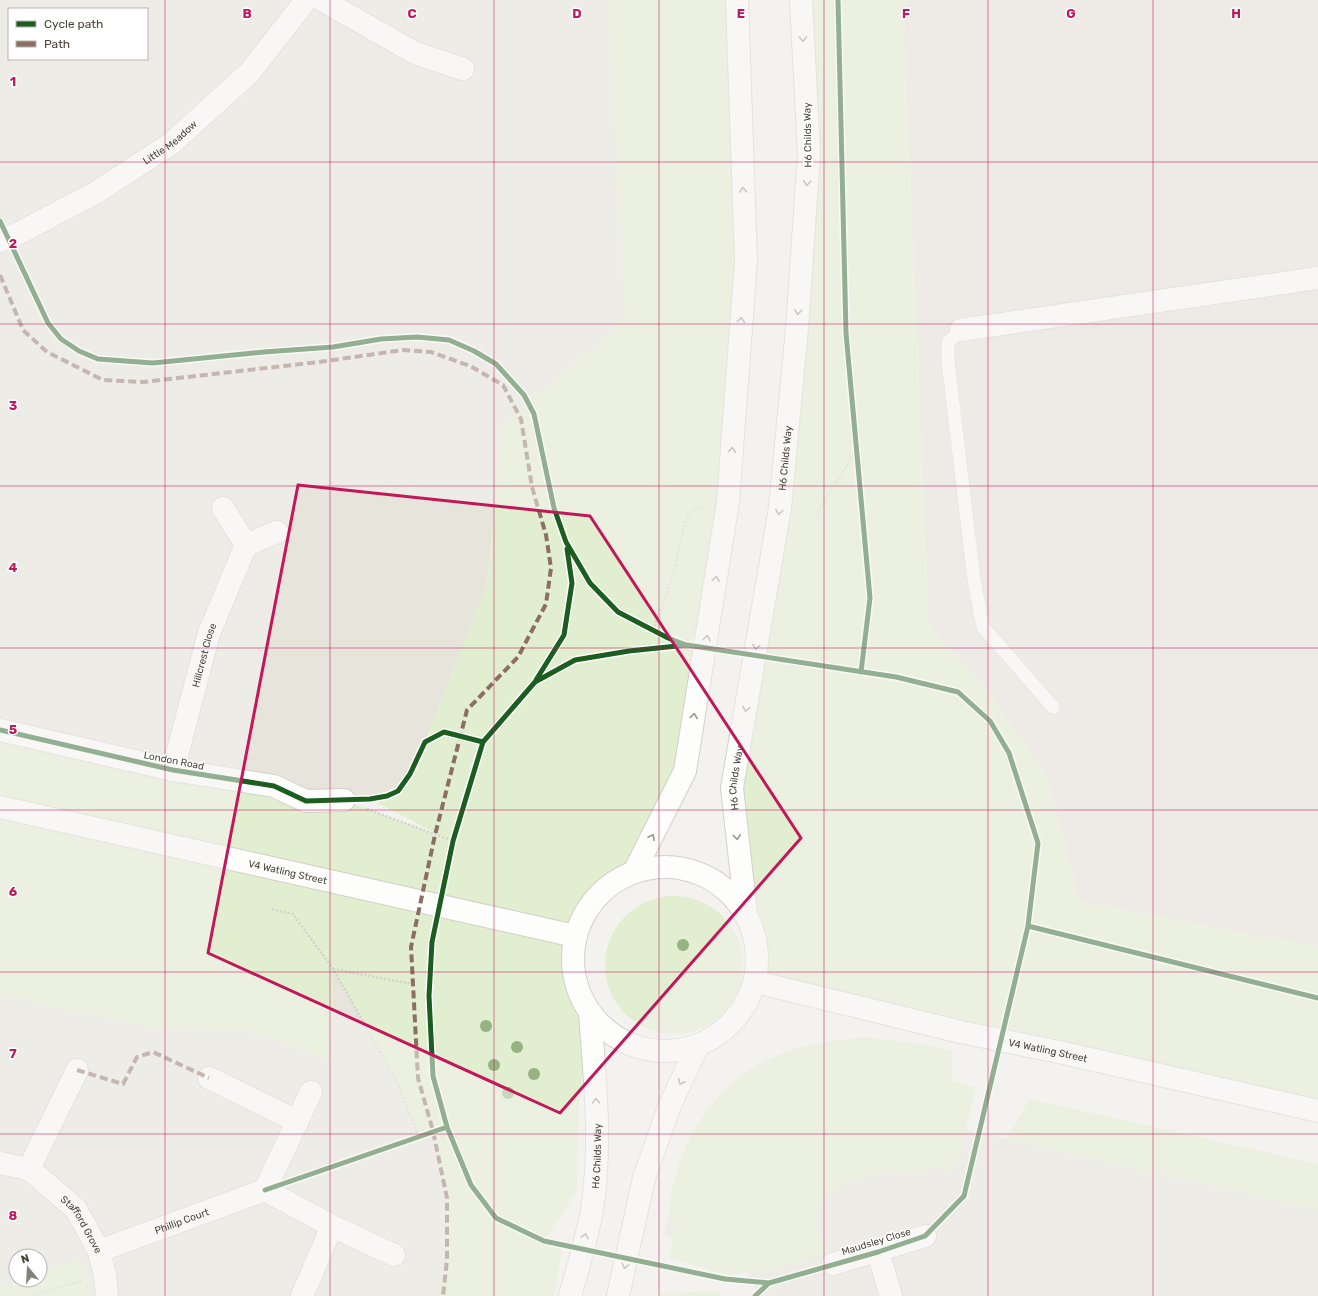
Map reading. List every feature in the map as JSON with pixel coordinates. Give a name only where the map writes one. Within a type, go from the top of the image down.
[{"type":"street","name":"Little Meadow","points":[[0,241],[19,233],[97,192],[172,143],[250,72],[306,0]]},
{"type":"street","points":[[322,0],[415,53],[463,69]]},
{"type":"street","points":[[634,872],[685,772],[728,502],[746,261],[737,0]]},
{"type":"street","name":"H6 Childs Way","points":[[746,913],[732,788],[780,508],[797,328],[809,154],[801,0]]},
{"type":"street","points":[[961,330],[1318,278]]},
{"type":"street","points":[[222,508],[246,545],[277,532]]},
{"type":"street","name":"Hillcrest Close","points":[[173,770],[210,634],[246,545]]},
{"type":"street","name":"London Road","points":[[0,730],[173,770],[274,786],[306,801],[344,800]]},
{"type":"street","name":"V4 Watling Street","points":[[0,806],[575,936]]},
{"type":"street","points":[[659,867],[685,869],[703,875],[730,893],[746,913],[756,940],[758,961],[756,982],[744,1010],[723,1032],[697,1047],[667,1052],[638,1048],[611,1035],[590,1014],[578,992],[572,957],[575,936],[588,908],[613,883],[634,872],[659,867]]},
{"type":"street","name":"V4 Watling Street","points":[[756,982],[866,1007],[961,1032],[1060,1052],[1318,1111]]},
{"type":"street","name":"H6 Childs Way","points":[[572,1292],[592,1210],[597,1139],[595,1078],[590,1014]]},
{"type":"street","points":[[618,1296],[644,1178],[670,1105],[697,1047]]},
{"type":"street","points":[[29,1169],[77,1070]]},
{"type":"street","points":[[210,1078],[297,1121]]},
{"type":"street","points":[[311,1092],[264,1190],[332,1226],[394,1255]]},
{"type":"street","name":"Stafford Grove","points":[[0,1163],[29,1169],[76,1208],[99,1251],[106,1286]]},
{"type":"street","name":"Phillip Court","points":[[99,1251],[264,1190]]},
{"type":"street","points":[[302,1296],[332,1226]]},
{"type":"street","name":"Maudsley Close","points":[[833,1264],[878,1252],[925,1236]]},
{"type":"street","name":"Maudsley Close","points":[[878,1252],[891,1296]]},
{"type":"lane","points":[[961,330],[948,342],[948,362],[974,580],[983,627],[1053,707]]},
{"type":"path","points":[[855,444],[856,459]]},
{"type":"path","points":[[817,513],[855,452]]},
{"type":"path","points":[[646,626],[655,631],[675,566],[682,528],[690,512],[700,507],[707,506]]},
{"type":"path","points":[[344,800],[453,841]]},
{"type":"path","points":[[451,849],[455,834]]},
{"type":"path","points":[[272,909],[293,914],[333,969],[395,1078],[419,1136]]},
{"type":"path","points":[[333,969],[412,984]]},
{"type":"path","points":[[412,1138],[426,1134]]},
{"type":"path","points":[[34,1296],[44,1291],[106,1286]]},
{"type":"highlighted area","points":[[298,485],[590,516],[801,838],[560,1113],[208,953]]},
{"type":"shaded area","points":[[0,0],[609,0],[626,319],[502,429],[487,585],[425,742],[410,774],[398,791],[387,796],[370,799],[306,801],[0,730]]},
{"type":"shaded area","points":[[909,0],[1318,0],[1318,947],[1079,901],[1047,777],[989,693],[929,626],[904,27]]},
{"type":"shaded area","points":[[333,969],[395,1078],[419,1136],[433,1131],[447,1198],[447,1260],[443,1296],[0,1296],[0,995],[149,1027],[259,1033],[332,1062]]},
{"type":"shaded area","points":[[941,1124],[1318,1210],[1318,1296],[759,1296],[742,1265],[663,1235],[687,1169]]},
{"type":"green space","points":[[609,0],[737,0],[746,261],[710,617],[687,645],[703,659],[685,771],[634,872],[613,883],[588,908],[575,936],[572,957],[578,992],[590,1014],[579,1102],[577,1191],[544,1241],[562,1251],[554,1296],[443,1296],[447,1260],[447,1198],[433,1132],[419,1136],[395,1078],[333,970],[332,1062],[259,1033],[149,1027],[0,995],[0,730],[344,800],[449,840],[370,799],[387,796],[398,791],[410,774],[425,742],[487,585],[502,429],[626,319]],"holes":[[[671,647],[590,658],[629,651]]]},
{"type":"green space","points":[[800,0],[909,0],[904,27],[929,626],[989,693],[1047,777],[1079,901],[1318,947],[1318,1111],[756,982],[758,961],[756,940],[746,913],[732,788],[797,328]]},
{"type":"green space","points":[[667,896],[681,896],[707,904],[723,916],[735,932],[738,939],[742,952],[742,978],[738,991],[735,998],[723,1014],[707,1026],[700,1029],[681,1034],[667,1034],[641,1026],[625,1014],[613,998],[610,991],[605,972],[605,958],[613,932],[625,916],[641,904],[648,901]]},
{"type":"green space","points":[[866,1037],[924,1044],[952,1051],[952,1081],[976,1087],[960,1153],[950,1173],[934,1167],[918,1174],[892,1170],[872,1176],[851,1179],[829,1194],[812,1220],[820,1237],[830,1252],[766,1270],[726,1275],[669,1257],[676,1227],[670,1217],[670,1205],[676,1173],[692,1134],[713,1103],[726,1089],[755,1066],[782,1053],[805,1046],[830,1041]]},
{"type":"green space","points":[[1030,1099],[1318,1164],[1318,1210],[1006,1139]]},
{"type":"green space","points":[[80,1258],[90,1296],[0,1296],[0,1275],[5,1287],[8,1286],[8,1288],[48,1288],[48,1270]]},
{"type":"green space","points":[[721,1291],[721,1296],[658,1296],[659,1293]]},
{"type":"marked path","points":[[0,275],[23,330],[47,352],[103,380],[143,382],[319,362],[403,350],[431,352],[470,366],[503,385],[521,419],[532,487],[546,535],[551,568],[546,604],[518,657],[467,710],[435,835],[411,947],[418,1078],[433,1131],[447,1198],[447,1260],[443,1296]]},
{"type":"marked path","points":[[77,1070],[123,1084],[137,1057],[153,1052],[209,1078]]},
{"type":"cycle path","points":[[838,0],[846,333],[870,598],[861,672]]},
{"type":"cycle path","points":[[0,221],[48,323],[61,339],[79,351],[98,359],[153,363],[333,347],[381,339],[417,337],[449,340],[474,351],[496,364],[524,395],[534,414],[554,508],[566,542],[590,583],[618,612],[668,638],[686,645]]},
{"type":"cycle path","points":[[536,680],[564,635],[572,583],[567,549]]},
{"type":"cycle path","points":[[755,1296],[769,1283],[878,1252],[925,1236],[964,1196],[1028,926],[1038,843],[1009,753],[990,721],[958,692],[896,677],[687,645],[629,651],[575,660],[535,682],[483,742],[453,841],[432,942],[429,996],[433,1076],[447,1127],[471,1185],[496,1218],[544,1241],[725,1279],[769,1283]]},
{"type":"cycle path","points":[[0,730],[173,770],[274,786],[306,801],[370,799],[387,796],[398,791],[410,774],[425,742],[444,732],[483,742]]},
{"type":"cycle path","points":[[1028,926],[1318,998]]},
{"type":"cycle path","points":[[265,1190],[447,1127]]}]
